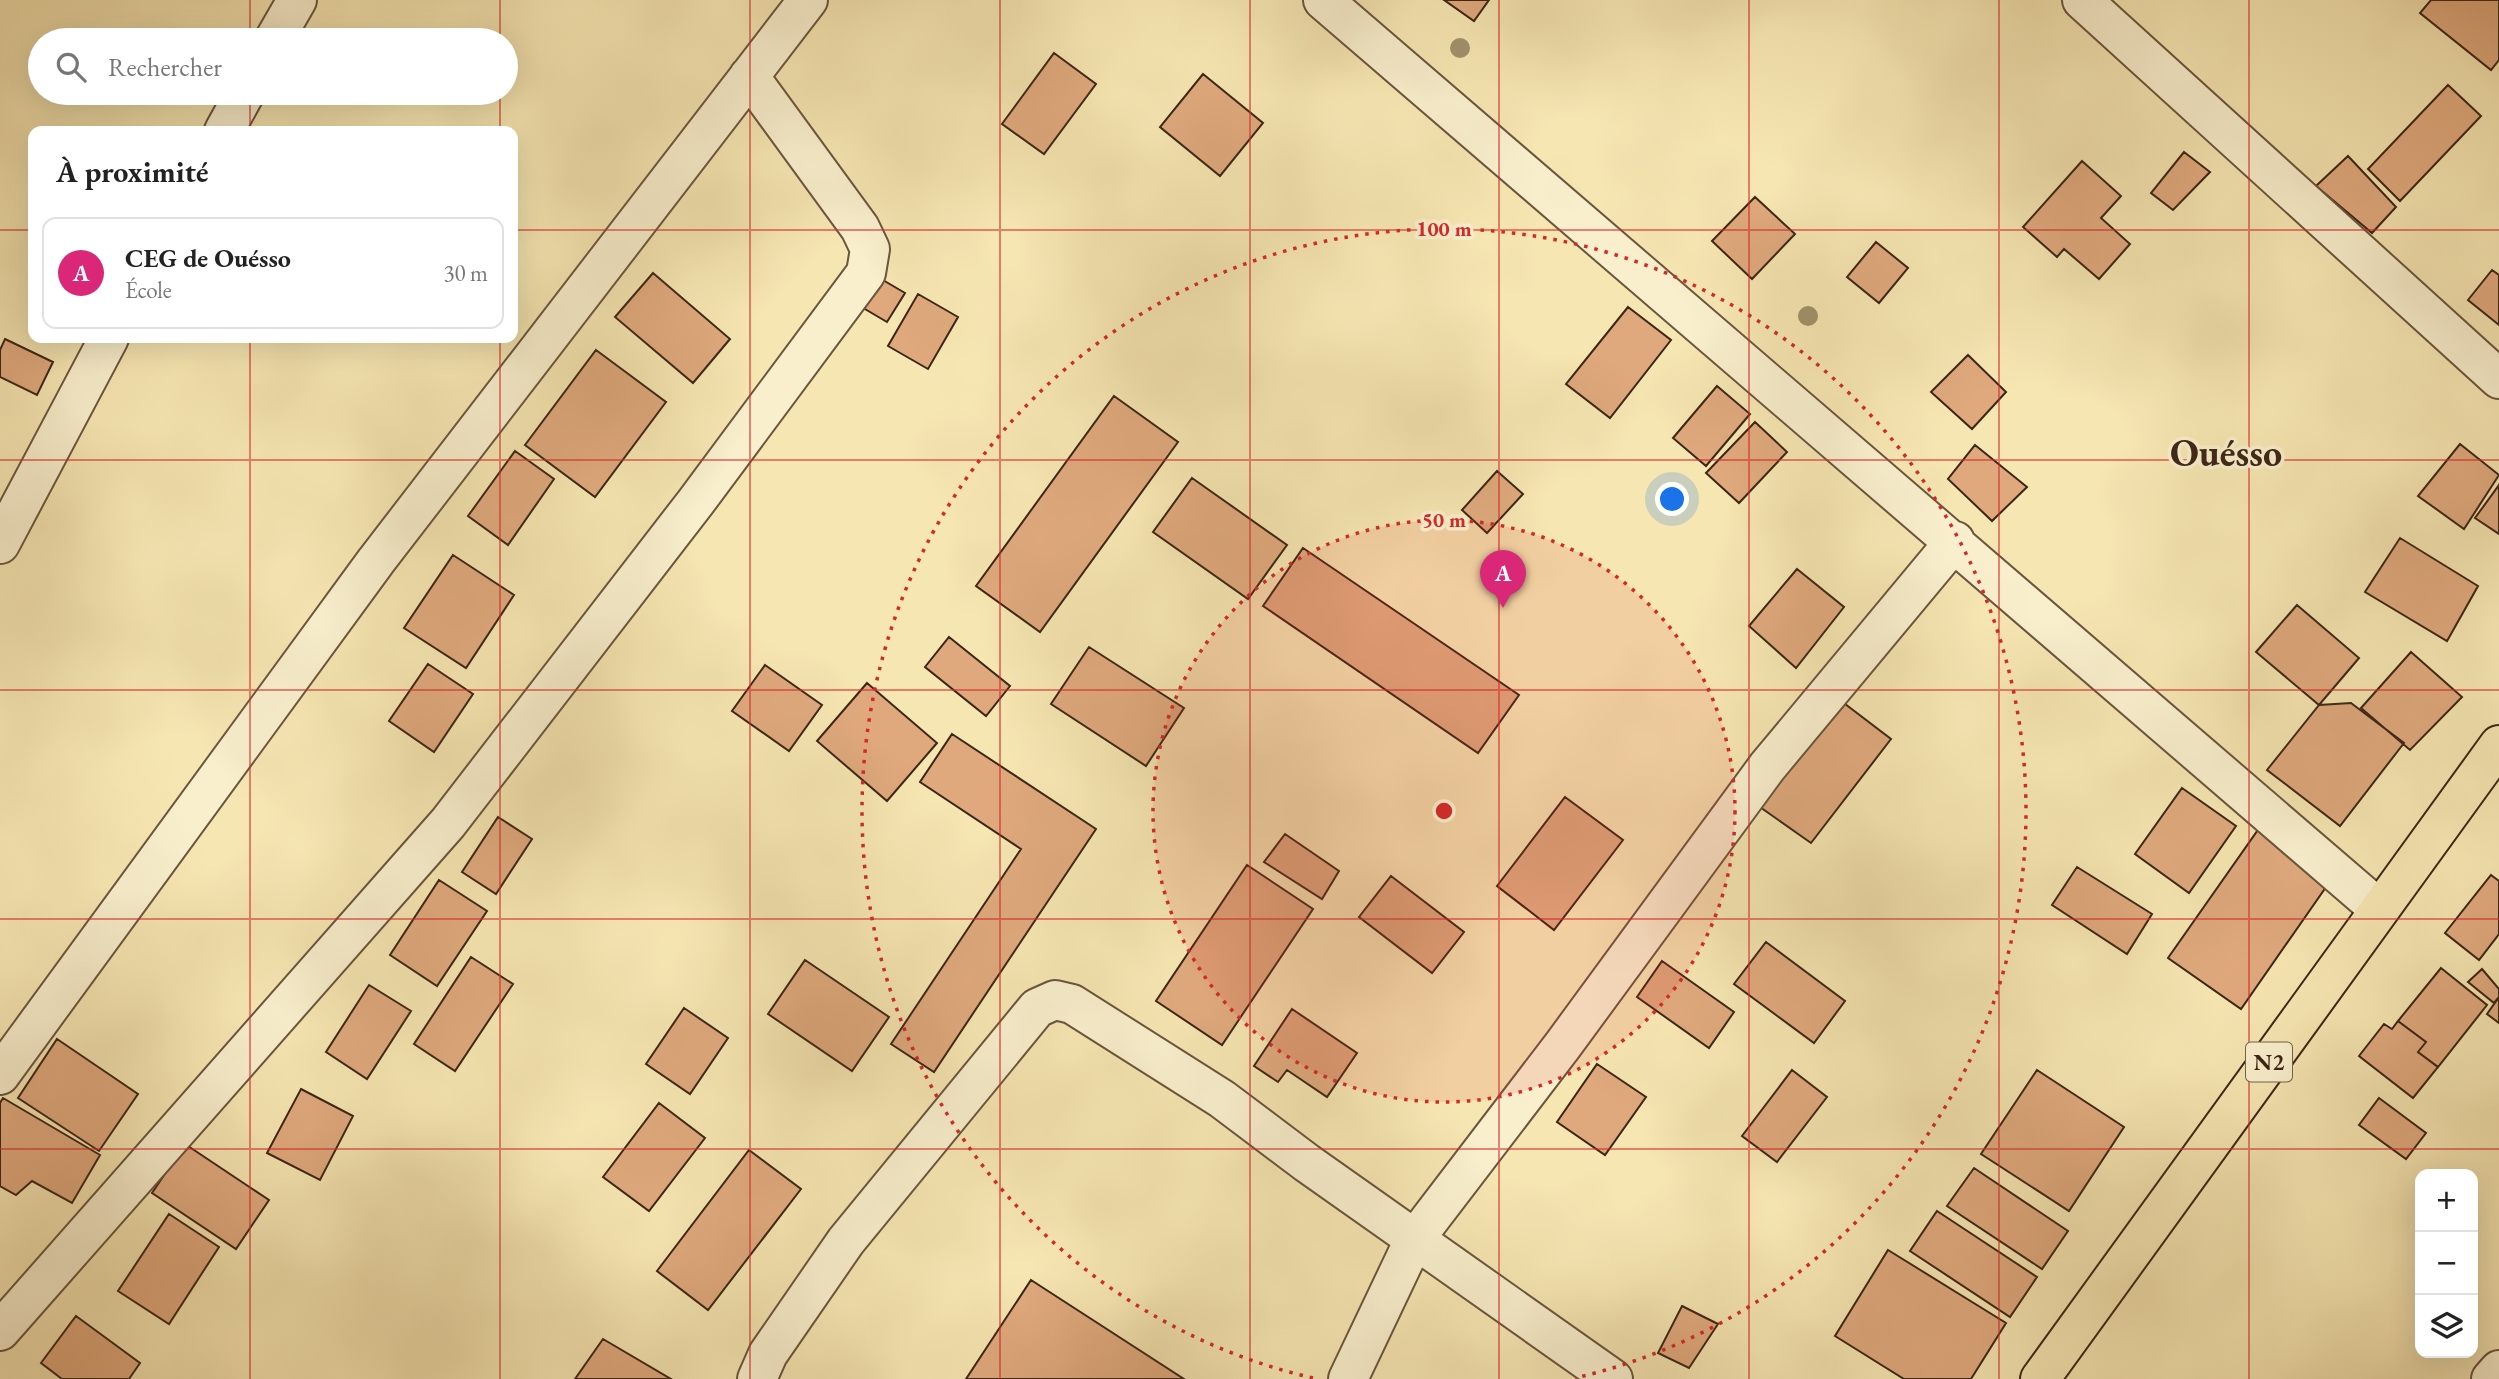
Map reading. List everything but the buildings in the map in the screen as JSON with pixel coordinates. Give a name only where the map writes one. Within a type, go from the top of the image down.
[{"type":"highway","name":"N2","points":[[2040,1379],[2499,745]]},
{"type":"street","points":[[281,28],[297,0]]},
{"type":"street","points":[[0,1075],[376,561],[808,0]]},
{"type":"street","points":[[1323,0],[1955,541],[2379,909]]},
{"type":"street","points":[[2082,0],[2499,379]]},
{"type":"street","points":[[0,1331],[448,823],[695,503],[866,273],[870,249],[860,228],[748,76]]},
{"type":"street","points":[[227,126],[238,105]]},
{"type":"street","points":[[0,544],[105,343]]},
{"type":"street","points":[[1348,1379],[1414,1240],[1563,1045],[1767,767],[1955,541]]},
{"type":"street","points":[[757,1379],[768,1354],[846,1241],[1037,1008],[1055,1000],[1072,1004],[1222,1098],[1414,1240],[1613,1379]]},
{"type":"street","points":[[2491,1379],[2499,1370]]},
{"type":"place","name":"CEG de Ouésso","points":[[1503,608]]},
{"type":"district","name":"Ouésso","points":[[2226,453]]}]
